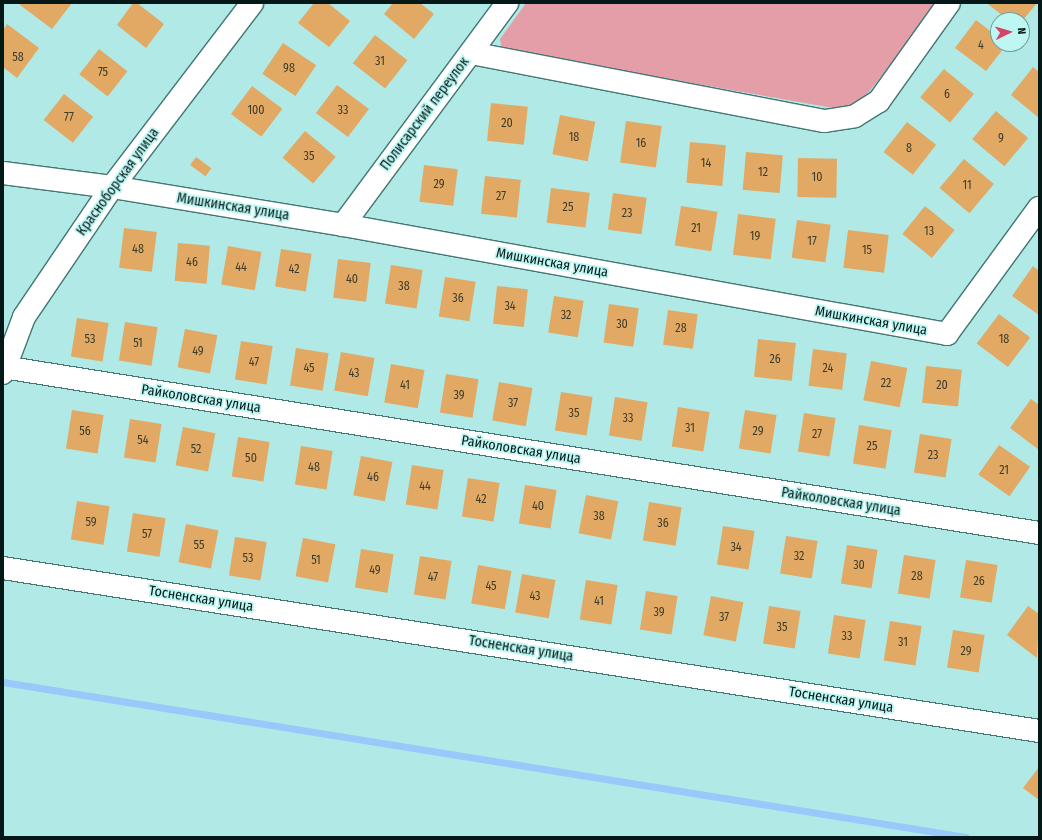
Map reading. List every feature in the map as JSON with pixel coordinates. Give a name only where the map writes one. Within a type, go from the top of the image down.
[{"type":"street","name":"Красноборская улица","points":[[3,369],[24,317],[112,187],[252,3]]},
{"type":"street","name":"Полисарский переулок","points":[[343,225],[507,3]]},
{"type":"street","points":[[471,53],[825,121],[855,116],[879,101],[949,3]]},
{"type":"street","name":"Мишкинская улица","points":[[3,173],[112,187],[343,225],[947,334],[1039,208]]},
{"type":"street","name":"Райколовская улица","points":[[3,369],[1039,533]]},
{"type":"street","name":"Тосненская улица","points":[[3,568],[1039,731]]},
{"type":"shaded area","points":[[526,3],[941,3],[863,99],[851,107],[839,109],[502,50],[500,39]]},
{"type":"building","points":[[21,3],[72,3],[52,29],[20,5]]},
{"type":"building","points":[[133,3],[137,3],[164,24],[146,48],[117,25]]},
{"type":"building","points":[[314,3],[328,3],[350,21],[329,47],[298,23]]},
{"type":"building","points":[[393,3],[420,3],[434,14],[414,39],[384,14]]},
{"type":"building","points":[[1037,3],[1030,12],[998,12],[988,4]]},
{"type":"building","points":[[976,20],[990,31],[990,52],[1001,52],[986,71],[955,48]]},
{"type":"building","points":[[7,24],[39,48],[17,78],[3,67],[3,30]]},
{"type":"building","points":[[375,35],[407,60],[385,89],[353,63]]},
{"type":"building","points":[[283,43],[316,65],[295,96],[262,74]]},
{"type":"building","points":[[99,49],[127,71],[108,96],[79,74]]},
{"type":"building","points":[[1033,67],[1039,72],[1039,118],[1011,95]]},
{"type":"building","points":[[944,69],[974,94],[950,122],[920,97]]},
{"type":"building","points":[[337,85],[369,109],[348,137],[316,113]]},
{"type":"building","points":[[252,86],[282,109],[261,137],[231,114]]},
{"type":"building","points":[[64,94],[93,117],[73,143],[44,120]]},
{"type":"building","points":[[491,103],[528,107],[524,145],[487,141]]},
{"type":"building","points":[[996,111],[1028,138],[1004,166],[972,139]]},
{"type":"building","points":[[560,115],[595,122],[588,161],[552,154]]},
{"type":"building","points":[[626,121],[662,126],[656,168],[620,163]]},
{"type":"building","points":[[907,122],[936,145],[913,175],[884,152]]},
{"type":"building","points":[[305,131],[336,157],[313,184],[283,158]]},
{"type":"building","points":[[690,142],[726,145],[722,186],[686,183]]},
{"type":"building","points":[[746,152],[783,155],[780,193],[743,190]]},
{"type":"building","points":[[196,157],[211,168],[205,176],[190,165]]},
{"type":"building","points":[[798,158],[837,159],[836,198],[797,197]]},
{"type":"building","points":[[964,159],[994,184],[969,213],[940,188]]},
{"type":"building","points":[[424,165],[458,169],[453,206],[419,202]]},
{"type":"building","points":[[485,176],[521,180],[517,218],[481,214]]},
{"type":"building","points":[[551,188],[590,193],[585,227],[547,223]]},
{"type":"building","points":[[613,193],[647,198],[642,234],[608,230]]},
{"type":"building","points":[[681,206],[718,212],[711,251],[675,246]]},
{"type":"building","points":[[925,206],[955,230],[932,258],[902,234]]},
{"type":"building","points":[[738,214],[776,219],[771,259],[733,255]]},
{"type":"building","points":[[797,220],[831,225],[825,262],[792,258]]},
{"type":"building","points":[[124,228],[157,232],[152,272],[119,268]]},
{"type":"building","points":[[848,230],[889,235],[884,273],[843,268]]},
{"type":"building","points":[[178,243],[210,246],[207,284],[175,281]]},
{"type":"building","points":[[228,246],[261,252],[255,290],[221,284]]},
{"type":"building","points":[[281,249],[312,254],[306,291],[275,287]]},
{"type":"building","points":[[338,259],[371,263],[366,302],[333,298]]},
{"type":"building","points":[[391,265],[423,270],[417,309],[385,304]]},
{"type":"building","points":[[1033,266],[1039,271],[1039,315],[1012,296]]},
{"type":"building","points":[[445,277],[476,282],[469,321],[439,317]]},
{"type":"building","points":[[497,286],[528,289],[524,327],[493,324]]},
{"type":"building","points":[[554,296],[584,301],[578,337],[548,333]]},
{"type":"building","points":[[609,304],[639,308],[633,347],[604,343]]},
{"type":"building","points":[[668,310],[698,314],[693,349],[663,345]]},
{"type":"building","points":[[999,314],[1030,337],[1008,367],[977,344]]},
{"type":"building","points":[[77,318],[109,323],[103,362],[71,357]]},
{"type":"building","points":[[125,322],[158,327],[151,366],[119,361]]},
{"type":"building","points":[[185,329],[217,335],[210,374],[178,367]]},
{"type":"building","points":[[758,339],[796,343],[792,381],[754,377]]},
{"type":"building","points":[[241,341],[273,346],[267,385],[235,380]]},
{"type":"building","points":[[296,348],[329,353],[323,391],[290,386]]},
{"type":"building","points":[[813,349],[847,353],[842,390],[808,386]]},
{"type":"building","points":[[341,352],[374,358],[368,396],[334,390]]},
{"type":"building","points":[[871,361],[907,368],[900,407],[863,400]]},
{"type":"building","points":[[391,364],[424,370],[418,408],[384,402]]},
{"type":"building","points":[[926,366],[962,370],[958,407],[922,403]]},
{"type":"building","points":[[446,374],[479,379],[472,418],[440,413]]},
{"type":"building","points":[[499,382],[532,388],[526,426],[492,420]]},
{"type":"building","points":[[561,392],[593,397],[587,436],[555,431]]},
{"type":"building","points":[[615,397],[648,402],[641,441],[609,436]]},
{"type":"building","points":[[1031,399],[1039,405],[1039,450],[1010,428]]},
{"type":"building","points":[[678,407],[710,412],[703,452],[672,447]]},
{"type":"building","points":[[72,410],[104,415],[98,454],[66,449]]},
{"type":"building","points":[[745,410],[777,415],[771,454],[739,449]]},
{"type":"building","points":[[804,413],[836,418],[830,457],[798,452]]},
{"type":"building","points":[[130,419],[162,424],[156,463],[124,458]]},
{"type":"building","points":[[859,425],[892,430],[885,469],[853,464]]},
{"type":"building","points":[[183,427],[215,433],[208,472],[176,465]]},
{"type":"building","points":[[920,434],[952,439],[946,478],[914,473]]},
{"type":"building","points":[[238,437],[270,442],[263,482],[232,477]]},
{"type":"building","points":[[999,445],[1030,467],[1009,496],[978,474]]},
{"type":"building","points":[[301,446],[333,451],[327,490],[295,485]]},
{"type":"building","points":[[361,456],[392,462],[385,501],[353,495]]},
{"type":"building","points":[[412,465],[444,470],[437,510],[406,505]]},
{"type":"building","points":[[468,478],[500,483],[494,522],[462,517]]},
{"type":"building","points":[[525,485],[557,490],[551,529],[519,524]]},
{"type":"building","points":[[586,495],[618,501],[611,540],[579,533]]},
{"type":"building","points":[[77,501],[110,506],[103,545],[71,540]]},
{"type":"building","points":[[649,502],[682,507],[675,546],[643,541]]},
{"type":"building","points":[[133,513],[166,518],[159,557],[127,552]]},
{"type":"building","points":[[186,524],[218,530],[211,569],[179,562]]},
{"type":"building","points":[[723,526],[755,531],[749,570],[717,565]]},
{"type":"building","points":[[786,536],[818,541],[812,579],[780,574]]},
{"type":"building","points":[[235,537],[267,542],[261,581],[229,576]]},
{"type":"building","points":[[303,538],[335,544],[328,583],[296,576]]},
{"type":"building","points":[[847,545],[878,550],[872,588],[841,584]]},
{"type":"building","points":[[361,549],[394,554],[387,593],[355,588]]},
{"type":"building","points":[[904,555],[936,560],[930,599],[898,594]]},
{"type":"building","points":[[420,556],[452,561],[446,600],[414,595]]},
{"type":"building","points":[[966,560],[998,565],[992,603],[960,598]]},
{"type":"building","points":[[478,565],[511,571],[505,609],[471,603]]},
{"type":"building","points":[[522,574],[555,580],[549,618],[515,612]]},
{"type":"building","points":[[586,580],[618,585],[611,625],[580,620]]},
{"type":"building","points":[[646,591],[678,596],[672,635],[640,630]]},
{"type":"building","points":[[711,596],[743,602],[736,642],[703,635]]},
{"type":"building","points":[[769,606],[801,611],[795,649],[763,644]]},
{"type":"building","points":[[1028,606],[1039,614],[1037,658],[1007,635]]},
{"type":"building","points":[[834,615],[866,620],[860,659],[828,654]]},
{"type":"building","points":[[890,621],[922,626],[915,666],[884,661]]},
{"type":"building","points":[[953,630],[985,635],[979,673],[947,668]]},
{"type":"building","points":[[1039,767],[1039,800],[1023,788]]},
{"type":"waterway","points":[[3,682],[966,837]]}]
